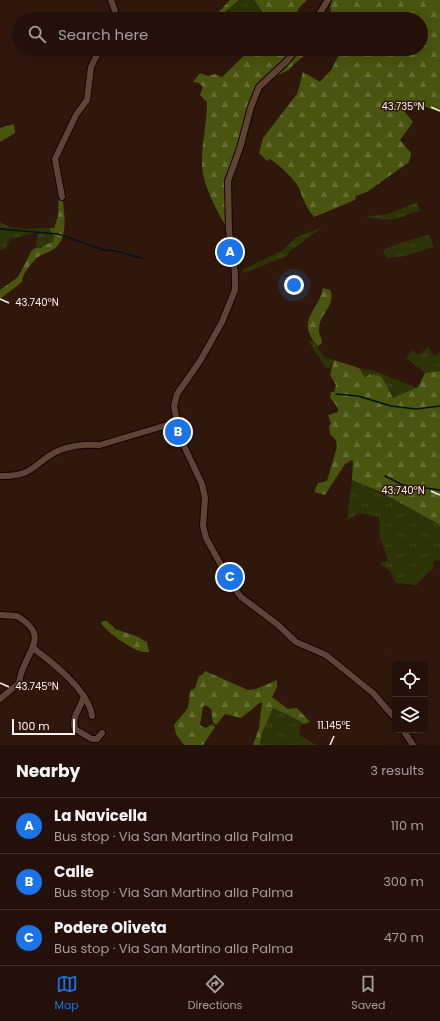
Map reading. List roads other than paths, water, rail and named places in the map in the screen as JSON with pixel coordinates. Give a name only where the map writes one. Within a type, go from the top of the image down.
[{"type":"street","points":[[111,0],[115,12]]},
{"type":"street","points":[[322,9],[323,0]]},
{"type":"street","points":[[320,12],[328,0]]},
{"type":"street","points":[[62,197],[55,159],[76,116],[87,100],[91,67],[96,56]]},
{"type":"street","points":[[291,56],[259,87],[231,170],[227,192],[235,290],[222,322],[200,361],[175,400],[177,422],[184,446],[202,484],[205,498],[203,526],[206,538],[238,593],[296,642],[326,655],[373,693],[392,715]]},
{"type":"street","points":[[0,476],[27,473],[61,449],[91,444],[100,445],[177,422]]},
{"type":"street","points":[[0,615],[13,615],[22,619],[35,634],[33,648],[22,671],[19,683],[0,699]]},
{"type":"street","points":[[33,648],[48,660],[84,696],[90,705],[92,716]]},
{"type":"street","points":[[84,696],[73,723],[75,729],[92,739],[97,739],[102,733]]},
{"type":"street","points":[[405,733],[413,745]]},
{"type":"waterway","points":[[0,229],[58,234],[104,250],[142,258]]},
{"type":"waterway","points":[[336,394],[358,396],[391,406],[416,409],[440,406]]},
{"type":"waterway","points":[[385,476],[403,485],[440,490]]},
{"type":"place","name":"La Navicella","points":[[230,252]]},
{"type":"place","name":"Calle","points":[[178,432]]},
{"type":"place","name":"Podere Oliveta","points":[[230,577]]}]
